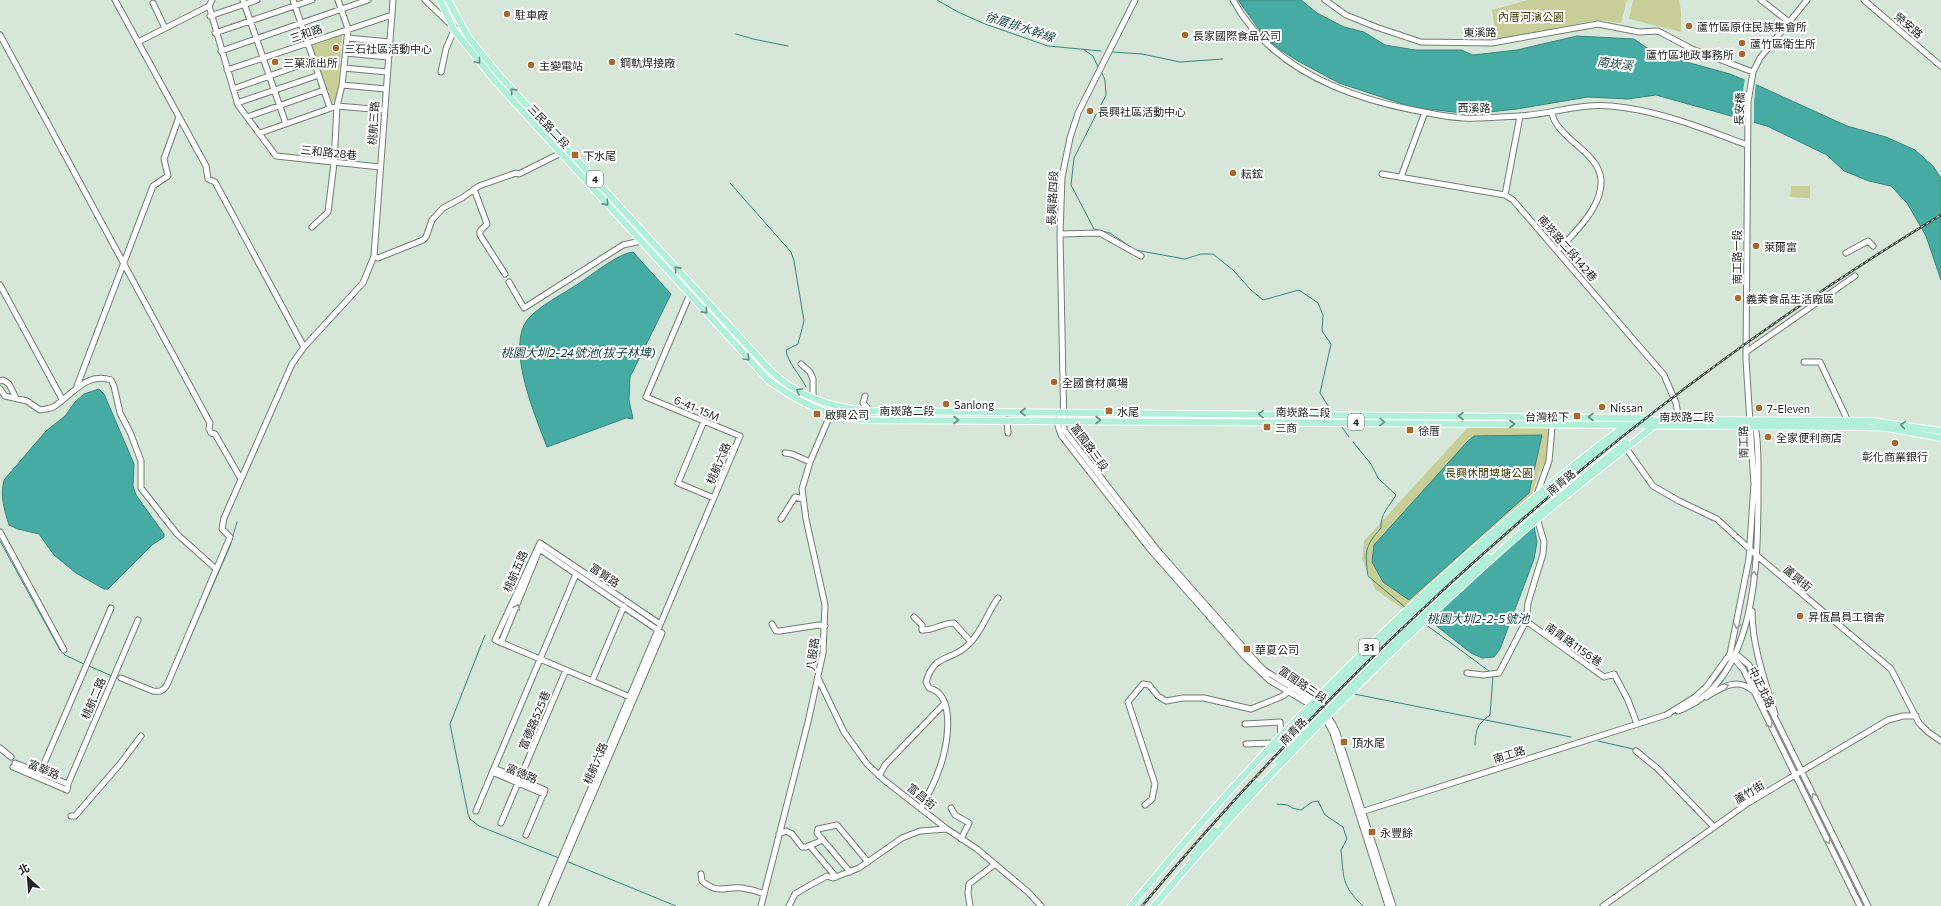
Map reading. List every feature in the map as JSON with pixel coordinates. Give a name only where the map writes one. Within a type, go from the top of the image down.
[{"type":"main road","name":"三民路二段","points":[[440,0],[452,28],[500,86],[721,329]]},
{"type":"main road","name":"三民路二段","points":[[448,0],[469,38],[500,76],[722,318]]},
{"type":"main road","name":"南崁路二段","points":[[722,318],[774,374],[798,391],[813,399],[834,406],[870,411],[1062,412],[1552,420],[1625,425],[1679,420],[1753,424],[1848,421],[1901,424],[1941,431]]},
{"type":"main road","name":"南崁路二段","points":[[721,329],[768,380],[808,406],[847,419],[1552,420],[1637,418],[1654,423],[1864,426],[1888,428],[1941,438]]},
{"type":"main road","name":"31","points":[[1131,906],[1207,816],[1275,743],[1315,705],[1340,676],[1383,633],[1466,557],[1536,496],[1625,425],[1637,418]]},
{"type":"main road","name":"南青路","points":[[1136,906],[1224,803],[1315,705],[1329,694],[1397,626],[1484,548],[1632,425],[1637,418]]},
{"type":"main road","name":"31","points":[[1154,906],[1226,822],[1326,714],[1407,637],[1537,518],[1626,448],[1654,423]]},
{"type":"main road","name":"南青路","points":[[1150,906],[1260,779],[1326,714],[1390,647],[1483,562],[1654,423]]},
{"type":"main road","name":"南青路","points":[[1466,557],[1484,548]]},
{"type":"main road","name":"南青路","points":[[1476,575],[1483,562]]},
{"type":"main road","name":"南青路","points":[[1390,647],[1407,637]]},
{"type":"main road","name":"南青路","points":[[1329,694],[1340,676]]},
{"type":"main road","name":"南青路","points":[[1207,816],[1224,803]]},
{"type":"main road","name":"南青路","points":[[1213,832],[1226,822]]},
{"type":"street","points":[[115,0],[206,166],[208,179],[215,182],[304,347]]},
{"type":"street","points":[[212,0],[209,6],[210,16],[237,103],[260,133],[337,106],[384,110]]},
{"type":"street","points":[[210,16],[244,2],[257,0]]},
{"type":"street","points":[[294,0],[330,108]]},
{"type":"street","points":[[215,33],[312,0]]},
{"type":"street","points":[[312,227],[328,212],[334,163],[337,106],[342,85],[348,29],[338,0]]},
{"type":"street","points":[[221,51],[368,0]]},
{"type":"street","points":[[389,0],[392,7]]},
{"type":"street","name":"桃航三路","points":[[374,256],[393,0]]},
{"type":"street","points":[[425,0],[452,28],[469,38]]},
{"type":"street","name":"長興路四段","points":[[1062,412],[1060,234],[1062,177],[1070,138],[1085,98],[1135,0]]},
{"type":"street","name":"西溪路","points":[[1233,0],[1252,30],[1286,60],[1338,89],[1385,104],[1464,118],[1520,116],[1597,105],[1626,108],[1666,117],[1747,144]]},
{"type":"street","name":"東溪路","points":[[1325,0],[1346,15],[1376,28],[1421,42],[1492,43],[1598,24],[1639,32],[1658,30],[1692,49],[1752,74]]},
{"type":"street","points":[[1761,0],[1789,22]]},
{"type":"street","points":[[1752,74],[1760,58],[1808,0]]},
{"type":"street","name":"榮安路","points":[[1864,0],[1941,66]]},
{"type":"street","points":[[244,2],[286,124]]},
{"type":"street","points":[[153,3],[165,28]]},
{"type":"street","points":[[138,42],[209,6]]},
{"type":"street","name":"三和路","points":[[226,70],[392,15]]},
{"type":"street","points":[[441,72],[452,28]]},
{"type":"street","points":[[0,35],[210,423],[209,429],[211,433],[215,434],[241,479]]},
{"type":"street","points":[[347,38],[390,42]]},
{"type":"street","points":[[346,53],[388,57]]},
{"type":"street","points":[[233,89],[314,60]]},
{"type":"street","points":[[344,68],[387,72]]},
{"type":"street","name":"長安橋","points":[[1747,144],[1748,102],[1752,74]]},
{"type":"street","points":[[237,103],[319,75]]},
{"type":"street","points":[[342,85],[386,89]]},
{"type":"street","points":[[247,117],[324,90]]},
{"type":"street","points":[[1401,177],[1424,112]]},
{"type":"street","points":[[1552,112],[1553,118],[1560,128],[1591,158],[1597,167],[1600,176],[1600,196],[1596,203],[1574,234],[1557,251]]},
{"type":"street","points":[[1382,174],[1505,194],[1520,116]]},
{"type":"street","points":[[77,386],[153,186],[168,176],[164,160],[179,117]]},
{"type":"street","name":"三和路28巷","points":[[260,133],[276,156],[380,167]]},
{"type":"street","name":"南工路一段","points":[[1747,144],[1746,352],[1753,424]]},
{"type":"street","points":[[121,678],[153,691],[159,692],[164,689],[193,627],[230,537],[225,533],[222,524],[292,364],[304,347],[363,283],[374,256],[378,258],[423,240],[426,237],[432,220],[443,208],[462,198],[474,189],[516,173],[519,174],[561,153],[567,148]]},
{"type":"street","points":[[474,189],[487,224],[480,231],[480,235],[505,274]]},
{"type":"street","name":"南崁路二段142巷","points":[[1505,194],[1513,200],[1664,375],[1676,403],[1679,420]]},
{"type":"street","points":[[1060,234],[1100,233],[1141,256]]},
{"type":"street","points":[[510,282],[524,308],[623,245],[641,241]]},
{"type":"street","points":[[1846,253],[1868,241],[1873,246]]},
{"type":"street","points":[[1746,352],[1855,276]]},
{"type":"street","points":[[0,285],[62,399]]},
{"type":"street","points":[[689,294],[693,287]]},
{"type":"street","name":"6-41-15M","points":[[689,294],[646,397],[740,436]]},
{"type":"street","points":[[1804,362],[1820,362],[1848,421]]},
{"type":"street","points":[[801,364],[810,372],[813,380],[813,399]]},
{"type":"street","points":[[0,389],[5,396],[26,401],[40,410],[54,406],[77,386],[89,380],[103,377],[111,380],[114,386],[120,413],[128,426],[141,461],[141,488],[177,534],[216,569]]},
{"type":"street","points":[[0,381],[3,380],[9,384],[16,398]]},
{"type":"street","points":[[865,396],[863,403],[870,411]]},
{"type":"street","name":"八股路","points":[[761,906],[823,653],[825,605],[803,499],[803,484],[810,462],[834,406]]},
{"type":"street","name":"富國路三段","points":[[1062,412],[1058,426],[1064,439],[1127,521],[1232,638],[1261,674],[1290,689],[1326,714],[1361,812],[1391,906]]},
{"type":"street","points":[[1007,420],[1008,433]]},
{"type":"street","points":[[1467,673],[1483,675],[1499,673],[1526,621],[1528,603],[1543,554],[1544,542],[1537,518],[1536,496],[1549,461],[1552,420]]},
{"type":"street","points":[[704,421],[678,483],[714,498]]},
{"type":"street","name":"南工路","points":[[1666,715],[1695,697],[1708,686],[1733,655],[1749,549],[1754,484],[1753,424]]},
{"type":"street","name":"南工路","points":[[1361,812],[1666,715],[1702,699],[1721,677],[1746,628],[1752,595],[1758,511],[1753,424]]},
{"type":"street","name":"桃航六路","points":[[541,906],[740,436]]},
{"type":"street","name":"蘆興街","points":[[1626,448],[1653,486],[1679,501],[1717,519],[1749,549],[1891,669],[1924,729],[1941,741]]},
{"type":"street","points":[[785,453],[792,454],[810,462]]},
{"type":"street","points":[[781,519],[795,497],[803,499]]},
{"type":"street","points":[[0,532],[64,650]]},
{"type":"street","name":"富賢路","points":[[540,543],[659,627]]},
{"type":"street","name":"桃航五路","points":[[540,543],[541,550],[502,643],[495,640],[540,543]]},
{"type":"street","name":"富賢路","points":[[541,550],[624,606],[659,627]]},
{"type":"street","points":[[476,811],[576,574]]},
{"type":"street","points":[[1752,595],[1752,619],[1756,643],[1765,684],[1778,724]]},
{"type":"street","points":[[921,809],[938,772],[946,746],[947,720],[945,702],[937,690],[928,688],[926,682],[928,674],[934,664],[940,659],[961,651],[971,642],[998,598]]},
{"type":"street","points":[[592,681],[624,606]]},
{"type":"street","points":[[40,773],[111,608]]},
{"type":"street","points":[[914,617],[922,625],[922,630],[928,630],[941,624],[954,623],[971,642]]},
{"type":"street","name":"桃航二路","points":[[66,787],[138,620]]},
{"type":"street","name":"南青路1156巷","points":[[1526,621],[1604,677],[1614,674],[1628,700],[1637,724]]},
{"type":"street","points":[[772,624],[773,628],[780,632],[819,625],[825,626]]},
{"type":"street","name":"桃航六路","points":[[545,906],[662,634],[659,627]]},
{"type":"street","points":[[502,643],[630,697]]},
{"type":"street","name":"中正北路","points":[[1733,655],[1743,669],[1752,690],[1860,906]]},
{"type":"street","name":"中正北路","points":[[1733,655],[1748,664],[1868,906]]},
{"type":"street","name":"富德路525巷","points":[[501,823],[566,670]]},
{"type":"street","name":"富昌街","points":[[818,677],[844,732],[861,757],[879,776],[947,829],[977,849],[994,865],[1028,892],[1041,906]]},
{"type":"street","points":[[1145,805],[1152,799],[1155,784],[1128,702],[1143,684],[1149,685],[1158,696],[1166,701],[1182,698],[1204,698],[1251,709],[1283,696],[1290,689]]},
{"type":"street","points":[[1702,699],[1731,684],[1742,685],[1752,690]]},
{"type":"street","points":[[879,776],[885,765],[945,702]]},
{"type":"street","name":"蘆竹街","points":[[1603,906],[1748,803],[1796,776],[1888,720],[1903,716],[1916,716]]},
{"type":"street","points":[[1244,724],[1280,722],[1282,736]]},
{"type":"street","points":[[71,816],[75,816],[120,764],[141,736]]},
{"type":"street","points":[[1246,744],[1275,743]]},
{"type":"street","points":[[0,748],[11,758]]},
{"type":"street","points":[[1636,751],[1658,769],[1714,827]]},
{"type":"street","name":"富華路","points":[[14,765],[40,773],[66,787],[14,765]]},
{"type":"street","name":"富德路","points":[[493,770],[544,792],[526,835]]},
{"type":"street","points":[[951,808],[955,816],[969,823],[961,839]]},
{"type":"street","points":[[850,872],[816,830],[837,825],[868,862]]},
{"type":"street","points":[[789,906],[795,894],[828,876],[836,877],[850,872],[868,862],[896,841],[915,832],[947,829]]},
{"type":"street","points":[[779,834],[786,831],[792,834],[802,847],[810,846],[823,840]]},
{"type":"street","points":[[810,846],[836,877]]},
{"type":"street","points":[[970,906],[968,884],[994,865]]},
{"type":"street","points":[[701,874],[702,881],[710,887],[723,890],[743,888],[764,894]]},
{"type":"green space","name":"內厝河濱公園","points":[[1528,0],[1627,0],[1621,23],[1598,20],[1496,39],[1492,10]]},
{"type":"green space","points":[[1633,0],[1679,0],[1681,11],[1681,32],[1629,19]]},
{"type":"green space","points":[[342,35],[337,100],[332,102],[312,46]]},
{"type":"green space","points":[[1791,186],[1810,186],[1810,198],[1790,197]]},
{"type":"green space","name":"桃園大圳2-2-5號池","points":[[1470,425],[1550,427],[1551,451],[1539,473],[1532,494],[1403,609],[1375,589],[1362,559],[1364,541]]},
{"type":"water","name":"南崁溪","points":[[1238,0],[1301,0],[1317,13],[1344,27],[1364,32],[1385,45],[1415,50],[1461,50],[1473,55],[1517,50],[1577,36],[1634,39],[1647,48],[1679,60],[1730,74],[1847,126],[1886,137],[1915,150],[1933,166],[1941,178],[1941,280],[1926,236],[1907,203],[1891,186],[1869,181],[1844,171],[1827,155],[1767,126],[1656,95],[1628,99],[1588,97],[1517,109],[1470,114],[1412,107],[1339,83],[1298,61],[1279,49],[1263,35]]},
{"type":"water","name":"桃園大圳2-24號池(拔子林埤)","points":[[633,252],[671,294],[630,377],[629,400],[633,419],[626,418],[547,447],[530,401],[521,364],[520,346],[522,331],[528,319],[545,305],[605,265]]},
{"type":"water","points":[[99,389],[104,394],[134,464],[133,486],[136,495],[164,534],[164,537],[152,545],[108,589],[104,589],[76,573],[54,555],[39,534],[18,529],[9,525],[4,508],[3,497],[4,480],[46,431],[65,416],[75,402],[84,394]]},
{"type":"water","name":"桃園大圳2-2-5號池","points":[[1542,435],[1529,493],[1409,600],[1383,582],[1372,562],[1374,545],[1467,442],[1474,436]]},
{"type":"water","name":"桃園大圳2-2-5號池","points":[[1534,526],[1537,542],[1534,559],[1500,649],[1494,657],[1482,658],[1471,653],[1429,620]]},
{"type":"pier","points":[[1745,78],[1756,82],[1754,125],[1742,121],[1742,98]]},
{"type":"waterway","name":"徐厝排水幹線","points":[[937,0],[958,12],[985,24],[1048,46],[1101,51]]},
{"type":"waterway","points":[[736,34],[788,46]]},
{"type":"waterway","name":"徐厝排水幹線","points":[[1083,49],[1093,56],[1098,67]]},
{"type":"waterway","points":[[1113,52],[1142,54],[1180,62],[1223,59]]},
{"type":"waterway","name":"徐厝排水幹線","points":[[1102,73],[1105,80],[1106,95],[1074,158],[1071,185],[1094,229],[1110,233],[1135,250],[1185,259],[1201,254],[1213,254],[1233,270],[1251,290],[1263,300],[1299,290],[1318,303],[1323,315],[1322,331],[1331,344],[1320,393],[1332,412]]},
{"type":"waterway","points":[[730,183],[791,252],[794,261],[804,321],[798,344],[786,350],[789,360],[806,387]]},
{"type":"waterway","name":"徐厝排水幹線","points":[[1342,427],[1349,437]]},
{"type":"waterway","name":"徐厝排水幹線","points":[[1353,442],[1371,464],[1378,478],[1396,495],[1383,515],[1381,528],[1371,540],[1367,550],[1366,561],[1368,576],[1406,608]]},
{"type":"waterway","points":[[178,666],[230,546],[237,522]]},
{"type":"waterway","points":[[0,541],[60,650],[65,655],[84,664]]},
{"type":"waterway","name":"徐厝排水幹線","points":[[1425,624],[1489,671]]},
{"type":"waterway","points":[[485,635],[450,724],[468,814],[470,819],[479,826],[559,858]]},
{"type":"waterway","points":[[89,666],[112,676]]},
{"type":"waterway","name":"徐厝排水幹線","points":[[1475,745],[1478,727],[1490,715],[1493,676]]},
{"type":"waterway","points":[[165,691],[169,687]]},
{"type":"waterway","points":[[1354,694],[1571,737]]},
{"type":"waterway","points":[[1598,741],[1633,749]]},
{"type":"waterway","points":[[1277,804],[1288,805],[1292,808],[1301,810],[1312,802],[1318,801],[1325,815],[1343,827],[1347,839],[1341,850],[1343,874],[1347,886],[1363,906]]},
{"type":"waterway","points":[[566,861],[676,906]]},
{"type":"railway","points":[[1142,906],[1229,806],[1320,709],[1415,617],[1513,528],[1615,443],[1720,362],[1829,286],[1941,215]]},
{"type":"place","name":"駐車廠","points":[[507,14]]},
{"type":"place","name":"蘆竹區原住民族集會所","points":[[1689,26]]},
{"type":"place","name":"長家國際食品公司","points":[[1185,35]]},
{"type":"place","name":"蘆竹區衛生所","points":[[1742,43]]},
{"type":"place","name":"三石社區活動中心","points":[[336,48]]},
{"type":"place","name":"蘆竹區地政事務所","points":[[1742,54]]},
{"type":"place","name":"三菓派出所","points":[[275,62]]},
{"type":"place","name":"鋼軌焊接廠","points":[[612,62]]},
{"type":"place","name":"主變電站","points":[[531,65]]},
{"type":"place","name":"長興社區活動中心","points":[[1090,111]]},
{"type":"place","name":"下水尾","points":[[575,155]]},
{"type":"place","name":"耘鋐","points":[[1233,173]]},
{"type":"place","name":"萊爾富","points":[[1756,246]]},
{"type":"place","name":"義美食品生活廠區","points":[[1738,298]]},
{"type":"place","name":"全國食材廣場","points":[[1054,382]]},
{"type":"place","name":"Sanlong","points":[[946,404]]},
{"type":"place","name":"Nissan","points":[[1602,407]]},
{"type":"place","name":"7-Eleven","points":[[1759,408]]},
{"type":"place","name":"水尾","points":[[1109,411]]},
{"type":"place","name":"啟興公司","points":[[817,414]]},
{"type":"place","name":"台灣松下","points":[[1577,416]]},
{"type":"place","name":"三商","points":[[1267,427]]},
{"type":"place","name":"徐厝","points":[[1410,430]]},
{"type":"place","name":"全家便利商店","points":[[1768,437]]},
{"type":"place","name":"彰化商業銀行","points":[[1895,443]]},
{"type":"place","name":"昇恆昌員工宿舍","points":[[1800,616]]},
{"type":"place","name":"華夏公司","points":[[1247,649]]},
{"type":"place","name":"頂水尾","points":[[1344,742]]},
{"type":"place","name":"永豐餘","points":[[1372,832]]},
{"type":"park label","name":"長興休閒埤塘公園","points":[[1489,472]]}]
